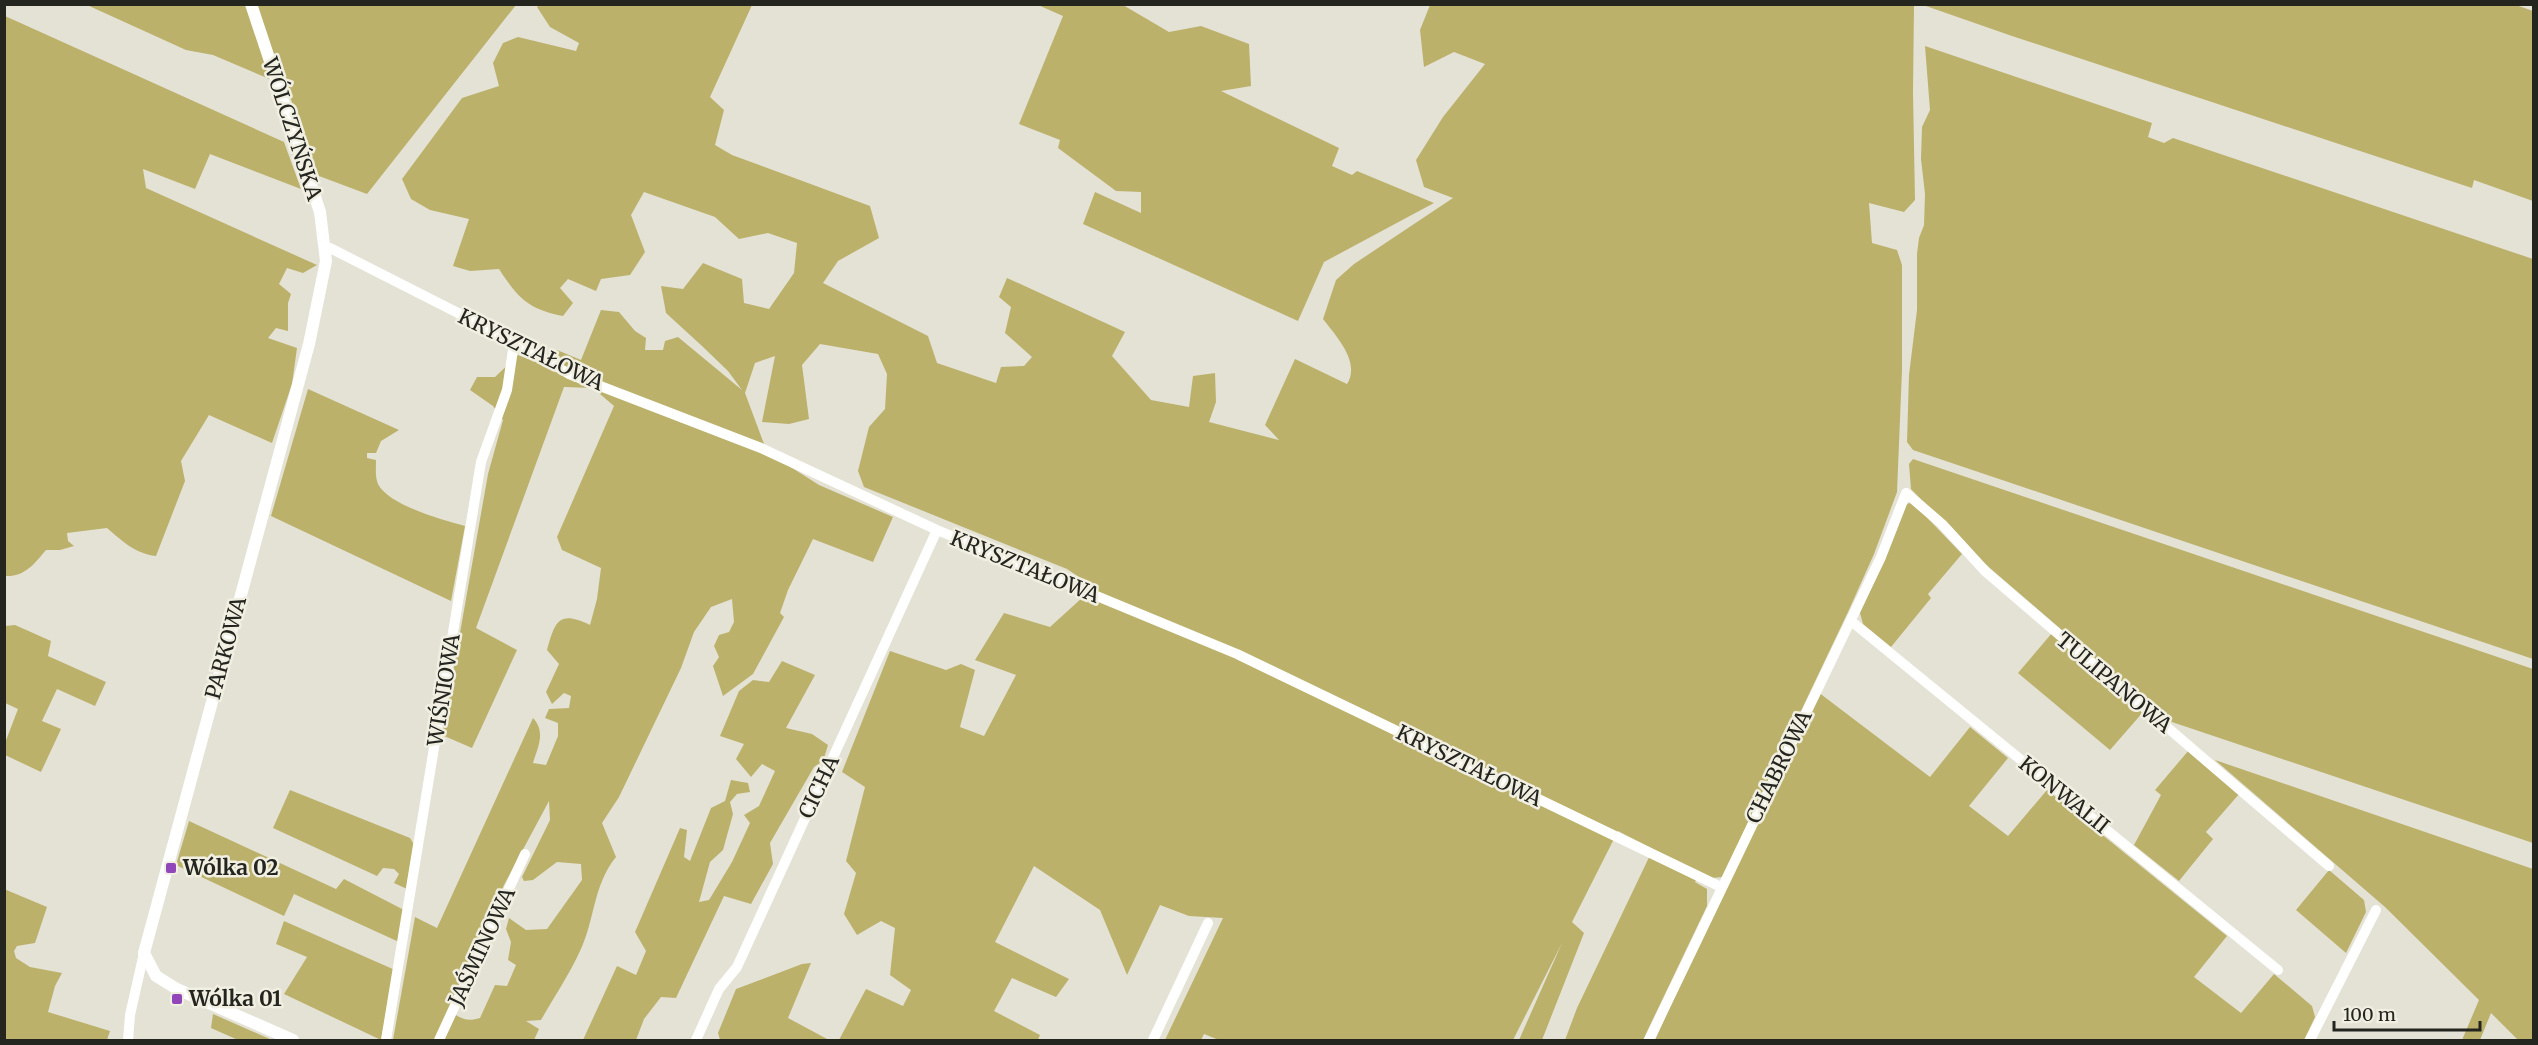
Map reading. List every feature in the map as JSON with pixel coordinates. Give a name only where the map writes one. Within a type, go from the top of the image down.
[{"type":"street","name":"WÓLCZYŃSKA","points":[[250,4],[320,212],[327,251]]},
{"type":"street","name":"KRYSZTAŁOWA","points":[[327,251],[514,343],[569,374],[770,451],[937,530],[1237,654],[1721,887]]},
{"type":"street","name":"PARKOWA","points":[[128,1041],[130,1015],[144,953],[309,344],[327,251]]},
{"type":"street","name":"WIŚNIOWA","points":[[386,1041],[481,462],[507,390],[514,343]]},
{"type":"street","name":"CHABROWA","points":[[1649,1041],[1721,887],[1851,621],[1881,557],[1906,493]]},
{"type":"street","name":"TULIPANOWA","points":[[1906,493],[1942,524],[1986,572],[2329,866]]},
{"type":"street","name":"CICHA","points":[[696,1041],[719,989],[737,967],[937,530]]},
{"type":"street","name":"KONWALII","points":[[1851,621],[2278,970]]},
{"type":"street","name":"JAŚMINOWA","points":[[439,1041],[525,854]]},
{"type":"street","points":[[2310,1041],[2376,910]]},
{"type":"street","points":[[1152,1041],[1209,923]]},
{"type":"street","points":[[144,953],[156,976],[177,990],[293,1041]]},
{"type":"shaded area","points":[[87,5],[516,5],[367,194],[319,176],[286,86],[213,55],[186,50]]},
{"type":"shaded area","points":[[539,5],[752,5],[710,97],[724,110],[715,145],[732,155],[870,206],[879,238],[838,261],[823,283],[928,336],[937,363],[996,383],[1001,367],[1024,366],[1032,357],[1005,333],[1011,307],[999,297],[1007,278],[1125,332],[1112,356],[1151,400],[1189,407],[1193,376],[1215,373],[1216,402],[1209,422],[1279,440],[1265,425],[1295,359],[1347,384],[1351,376],[1349,358],[1340,341],[1323,319],[1336,280],[1354,264],[1453,198],[1424,187],[1416,160],[1443,117],[1485,64],[1454,52],[1424,67],[1420,30],[1430,5],[1914,5],[1915,200],[1904,212],[1869,203],[1872,243],[1897,250],[1902,265],[1902,370],[1897,492],[1874,554],[1848,612],[1722,877],[1712,878],[1700,872],[1695,882],[1707,889],[1707,906],[1643,1040],[1565,1040],[1577,1008],[1653,849],[1618,831],[1572,922],[1584,933],[1542,1040],[1519,1040],[1562,943],[1513,1040],[1219,1040],[1204,1034],[1201,1040],[1165,1040],[1223,918],[1189,916],[1160,905],[1127,975],[1100,910],[1034,866],[995,942],[1069,979],[1056,997],[1012,978],[994,1011],[1040,1035],[1038,1040],[839,1040],[866,989],[903,1006],[911,990],[890,975],[895,928],[881,921],[857,935],[844,914],[856,873],[846,861],[865,787],[842,772],[890,651],[946,670],[961,664],[975,670],[960,727],[984,736],[1016,675],[975,660],[1004,613],[1050,627],[1094,587],[1067,569],[864,487],[858,471],[869,427],[885,409],[887,374],[878,354],[820,344],[802,365],[809,419],[789,424],[762,422],[775,356],[755,363],[745,393],[767,452],[819,485],[893,517],[873,562],[813,539],[788,590],[780,613],[784,617],[753,674],[723,696],[713,666],[719,657],[714,646],[719,635],[729,632],[734,622],[732,599],[711,607],[694,632],[681,668],[619,797],[602,823],[616,857],[608,868],[598,891],[585,939],[571,969],[541,1020],[526,1021],[539,1029],[534,1040],[393,1040],[415,917],[437,928],[533,718],[540,734],[533,763],[546,765],[558,736],[558,723],[545,718],[549,709],[569,708],[571,696],[564,693],[552,704],[546,692],[559,664],[547,650],[556,625],[560,621],[571,618],[590,625],[597,599],[601,568],[562,550],[557,537],[614,406],[593,388],[564,387],[476,628],[517,650],[472,748],[442,735],[488,474],[503,420],[493,406],[470,390],[477,377],[495,377],[518,355],[545,365],[557,350],[581,360],[601,310],[619,312],[635,331],[646,338],[645,350],[663,350],[665,341],[678,337],[742,390],[728,371],[666,313],[661,286],[683,289],[703,263],[742,279],[744,303],[769,309],[794,273],[797,243],[768,233],[739,239],[715,217],[644,192],[631,215],[645,252],[630,275],[601,279],[596,291],[568,279],[560,288],[573,303],[563,316],[541,310],[525,301],[512,288],[499,269],[470,271],[453,266],[469,219],[430,210],[411,199],[402,179],[462,98],[499,86],[493,63],[503,43],[518,37],[576,51],[579,43],[550,27],[537,7]],"holes":[[[549,801],[550,820],[522,877],[524,881],[533,880],[557,862],[581,864],[582,880],[547,929],[526,930],[509,918],[506,929],[511,942],[508,960],[516,965],[507,986],[495,985],[480,1018],[471,1020],[461,1018],[450,1011],[504,885]]]},
{"type":"shaded area","points":[[1038,5],[1123,5],[1169,32],[1201,26],[1249,44],[1251,86],[1221,91],[1339,148],[1332,166],[1352,175],[1357,171],[1434,203],[1324,262],[1298,321],[1083,224],[1095,192],[1141,213],[1141,192],[1116,191],[1058,148],[1060,140],[1019,124],[1063,16]]},
{"type":"shaded area","points":[[1923,5],[2516,5],[2533,11],[2533,201],[2474,180],[2472,188]]},
{"type":"shaded area","points":[[5,16],[284,142],[301,189],[210,154],[195,189],[143,169],[146,188],[317,265],[303,273],[287,268],[279,284],[291,294],[288,303],[288,331],[276,328],[268,338],[297,348],[292,384],[272,443],[209,415],[181,461],[185,481],[156,556],[136,550],[107,528],[67,533],[68,541],[74,546],[60,550],[46,550],[24,572],[5,576]]},
{"type":"shaded area","points":[[1925,46],[2152,123],[2148,137],[2164,143],[2173,138],[2533,259],[2533,659],[1913,450],[1907,442],[1909,375],[1917,310],[1917,254],[1919,238],[1924,225],[1922,127],[1930,110]]},
{"type":"shaded area","points":[[308,389],[399,430],[381,441],[376,453],[367,453],[367,458],[376,460],[378,484],[384,492],[404,505],[430,516],[465,526],[451,601],[271,516]]},
{"type":"shaded area","points":[[1913,459],[2533,669],[2533,843],[2166,720],[1976,556],[1911,489],[1909,464]]},
{"type":"shaded area","points":[[1912,502],[1962,554],[1928,594],[1931,598],[1891,647],[1863,624],[1860,613],[1885,559],[1905,505]]},
{"type":"shaded area","points":[[15,625],[51,641],[48,656],[106,682],[95,706],[57,689],[42,721],[61,729],[41,772],[5,755],[5,743],[18,709],[5,703],[5,626]]},
{"type":"shaded area","points":[[2052,633],[2144,711],[2110,750],[2018,673]]},
{"type":"shaded area","points":[[782,661],[815,675],[786,728],[812,734],[828,745],[823,761],[814,767],[770,843],[773,864],[751,904],[724,896],[676,998],[661,997],[644,1019],[636,1040],[583,1040],[617,966],[636,975],[646,951],[635,932],[680,828],[687,830],[684,857],[690,861],[711,808],[725,801],[731,780],[748,783],[750,792],[737,794],[730,802],[733,814],[723,850],[710,862],[699,902],[709,900],[732,862],[750,823],[744,815],[759,806],[775,771],[762,764],[751,777],[736,759],[744,744],[720,736],[739,691],[753,680],[769,682]]},
{"type":"shaded area","points":[[1818,692],[1930,777],[1970,727],[2008,758],[1969,806],[2008,836],[2047,790],[2227,936],[2194,977],[2241,1013],[2274,974],[2312,1006],[2315,1017],[2304,1040],[1655,1040]]},
{"type":"shaded area","points":[[2189,750],[2240,793],[2206,832],[2213,839],[2179,881],[2134,845],[2161,795],[2155,790]]},
{"type":"shaded area","points":[[2215,760],[2533,869],[2533,1040],[2518,1040],[2491,1013],[2480,1040],[2462,1040],[2479,1000],[2385,907]]},
{"type":"shaded area","points":[[290,790],[410,838],[415,846],[407,889],[394,883],[399,874],[394,869],[383,868],[377,876],[273,828]]},
{"type":"shaded area","points":[[189,821],[336,889],[344,879],[404,910],[399,942],[294,894],[284,916],[176,865]]},
{"type":"shaded area","points":[[2329,870],[2364,900],[2366,912],[2346,953],[2296,910]]},
{"type":"shaded area","points":[[4,889],[47,907],[35,943],[17,946],[14,951],[16,958],[30,967],[62,973],[55,986],[48,1012],[110,1031],[107,1040],[5,1040]]},
{"type":"shaded area","points":[[284,921],[395,970],[381,1040],[284,994],[307,957],[276,944]]},
{"type":"shaded area","points":[[811,963],[788,1018],[829,1040],[720,1040],[718,1033],[736,989],[802,964]]},
{"type":"shaded area","points":[[213,1014],[272,1040],[238,1040],[211,1028]]},
{"type":"place","name":"Wólka 02","points":[[171,868]]},
{"type":"place","name":"Wólka 01","points":[[177,999]]}]
